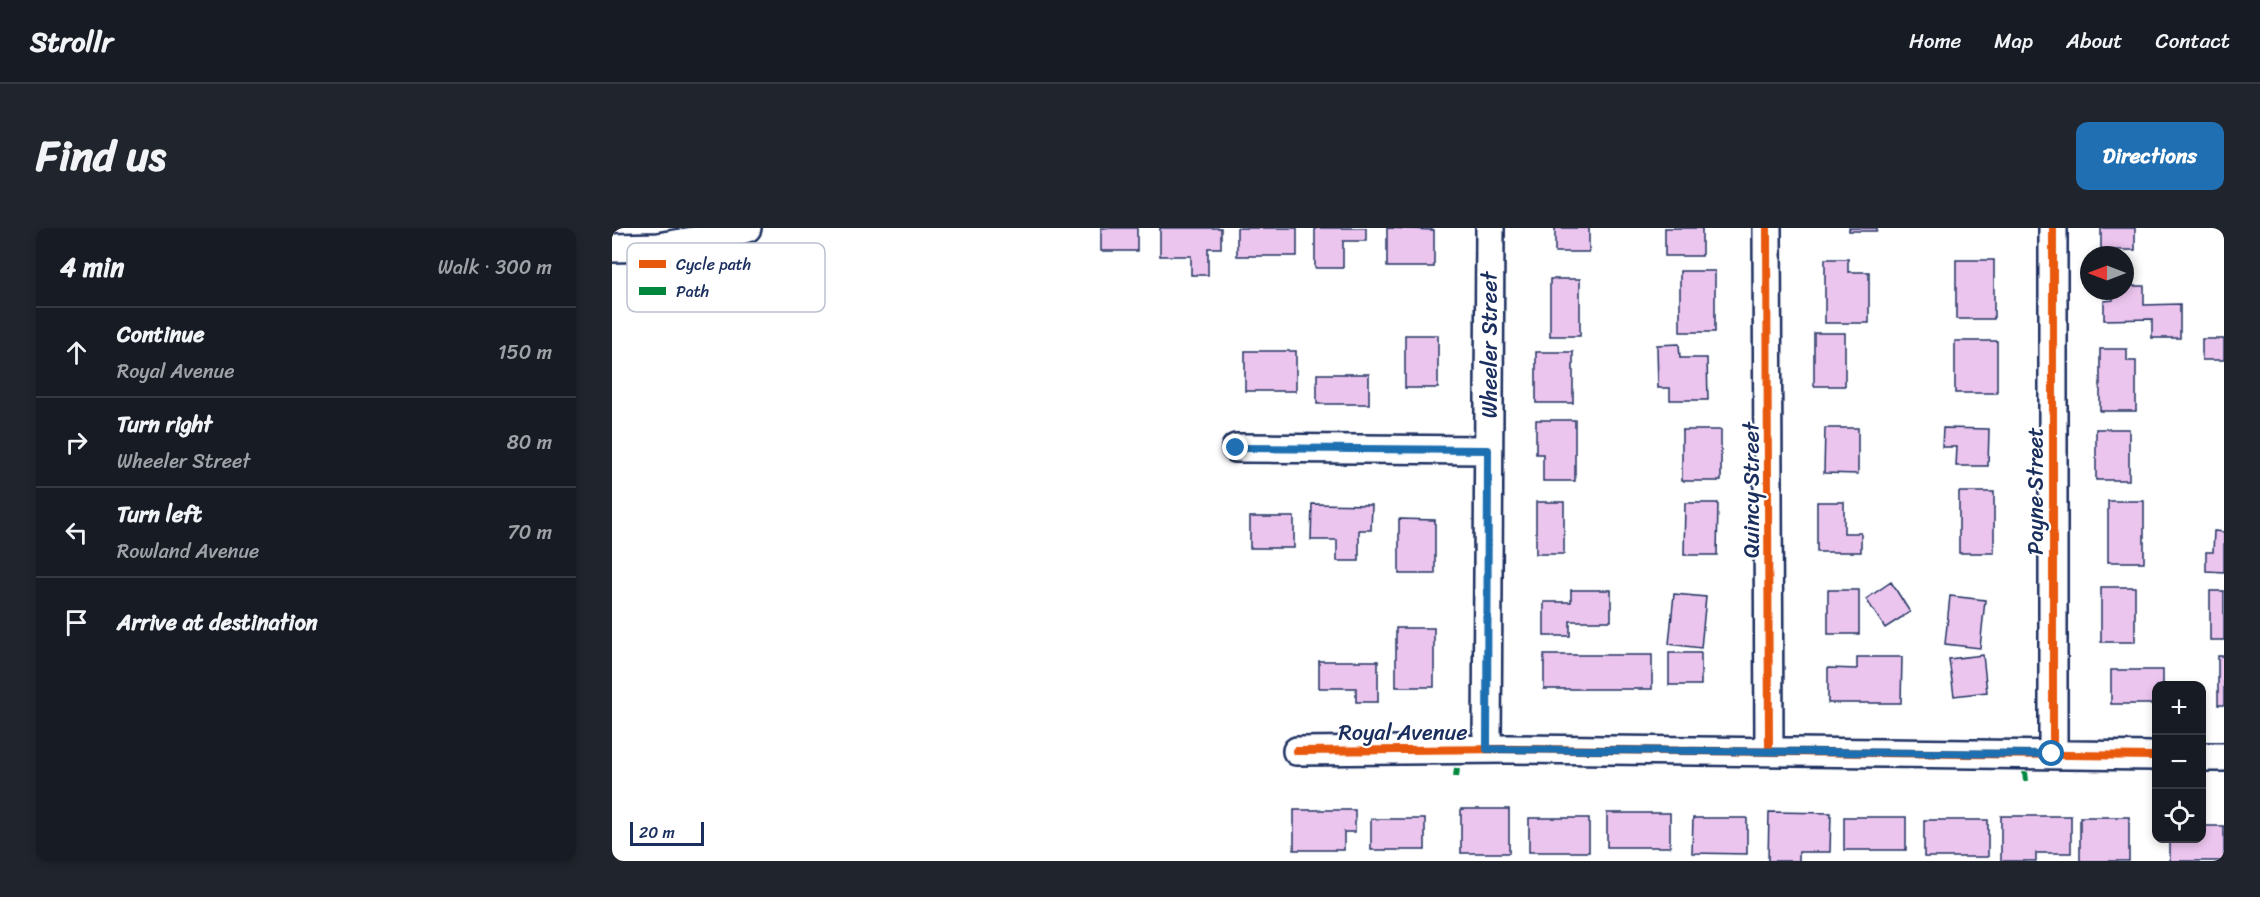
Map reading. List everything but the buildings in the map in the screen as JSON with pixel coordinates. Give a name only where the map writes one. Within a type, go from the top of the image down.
[{"type":"street","points":[[684,243],[747,228]]},
{"type":"street","name":"Wheeler Street","points":[[1487,749],[1490,228]]},
{"type":"street","name":"Quincy Street","points":[[1767,228],[1769,752]]},
{"type":"street","name":"Payne Street","points":[[2052,754],[2053,228]]},
{"type":"street","points":[[1236,448],[1488,450]]},
{"type":"street","name":"Royal Avenue","points":[[1297,751],[1487,749],[2152,756]]},
{"type":"street","points":[[2206,757],[2224,757]]},
{"type":"marked path","points":[[1456,777],[1457,768]]},
{"type":"marked path","points":[[2025,772],[2026,781]]},
{"type":"cycle path","points":[[1767,228],[1769,752]]},
{"type":"cycle path","points":[[2053,228],[2053,754]]},
{"type":"cycle path","points":[[1297,751],[1507,749],[2152,756]]},
{"type":"route","points":[[1236,448],[1488,450],[1487,749],[2052,754]]}]
